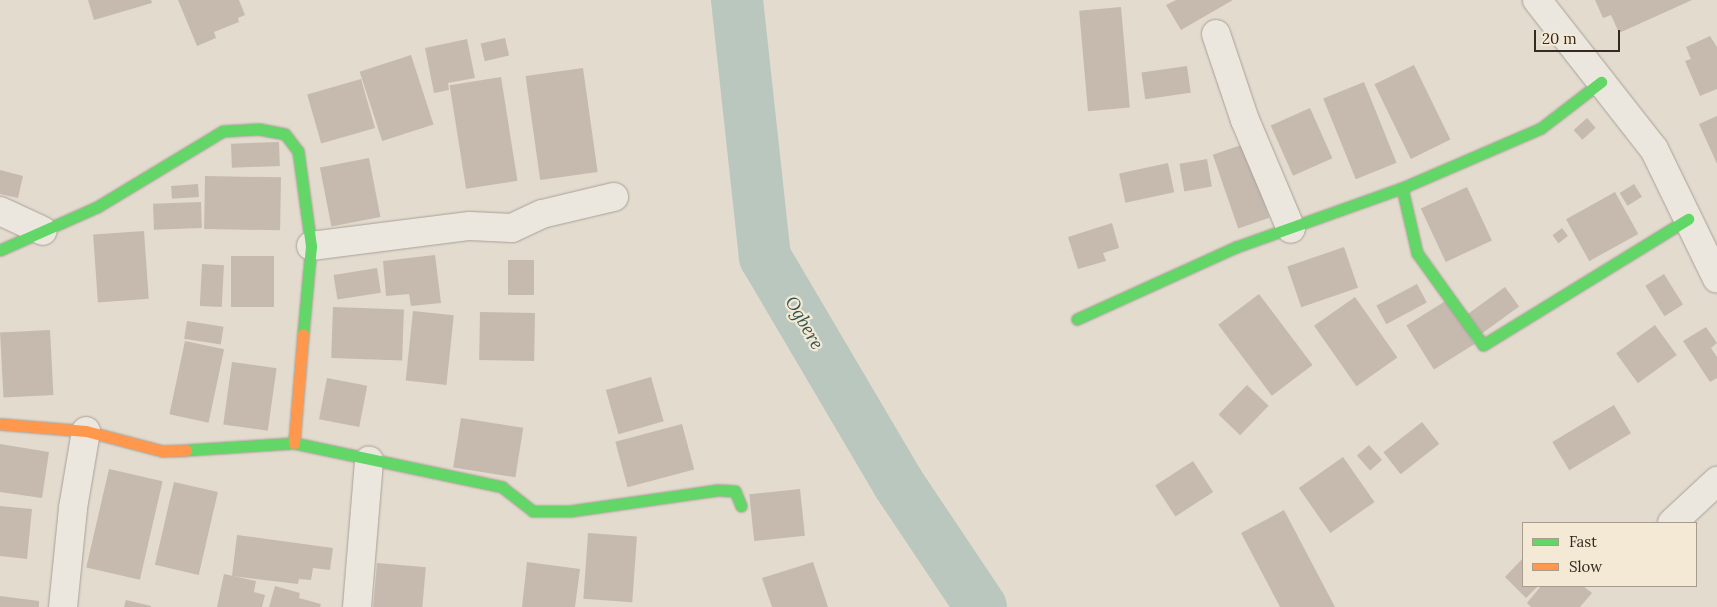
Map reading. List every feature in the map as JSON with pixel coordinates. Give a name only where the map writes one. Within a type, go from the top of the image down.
[{"type":"street","points":[[1537,0],[1654,149],[1688,220],[1711,250],[1717,279]]},
{"type":"street","points":[[1216,34],[1245,120],[1291,229]]},
{"type":"street","points":[[1077,319],[1236,247],[1402,188],[1541,128],[1601,82]]},
{"type":"street","points":[[0,250],[96,207],[223,130],[259,129],[285,134],[298,151],[311,246],[294,442]]},
{"type":"street","points":[[1402,188],[1417,253],[1483,346],[1688,220]]},
{"type":"street","points":[[311,246],[470,226],[512,228],[542,214],[614,197]]},
{"type":"street","points":[[0,211],[43,231]]},
{"type":"street","points":[[0,424],[86,431],[162,451],[294,442],[370,460],[502,486],[533,511],[570,511],[718,490],[735,491],[741,506]]},
{"type":"street","points":[[63,607],[73,508],[86,431]]},
{"type":"street","points":[[356,607],[370,460]]},
{"type":"street","points":[[1673,522],[1717,481]]},
{"type":"building","points":[[88,0],[151,0],[152,3],[94,20]]},
{"type":"building","points":[[178,0],[239,0],[245,15],[238,18],[239,22],[214,32],[216,38],[197,46]]},
{"type":"building","points":[[1176,0],[1233,0],[1181,30],[1166,5]]},
{"type":"building","points":[[1595,0],[1692,0],[1619,33],[1611,15],[1603,18]]},
{"type":"building","points":[[1121,7],[1130,108],[1088,111],[1079,11]]},
{"type":"building","points":[[1710,36],[1717,47],[1717,89],[1700,96],[1685,61],[1691,59],[1686,47]]},
{"type":"building","points":[[505,38],[509,56],[485,61],[481,44]]},
{"type":"building","points":[[467,39],[475,78],[448,83],[449,90],[434,93],[425,48]]},
{"type":"building","points":[[411,55],[434,124],[382,141],[360,72]]},
{"type":"building","points":[[1414,65],[1450,140],[1411,159],[1374,84]]},
{"type":"building","points":[[1187,66],[1191,93],[1145,99],[1141,72]]},
{"type":"building","points":[[583,68],[598,172],[540,180],[526,76]]},
{"type":"building","points":[[501,77],[517,181],[466,189],[450,85]]},
{"type":"building","points":[[361,79],[375,128],[321,143],[307,94]]},
{"type":"building","points":[[1364,82],[1397,163],[1356,179],[1323,98]]},
{"type":"building","points":[[1310,108],[1332,158],[1293,176],[1271,125]]},
{"type":"building","points":[[1717,116],[1717,164],[1699,124]]},
{"type":"building","points":[[1587,118],[1596,128],[1582,140],[1574,130]]},
{"type":"building","points":[[279,142],[280,166],[232,168],[231,144]]},
{"type":"building","points":[[1244,144],[1269,218],[1238,228],[1213,155]]},
{"type":"building","points":[[369,158],[380,217],[331,226],[320,168]]},
{"type":"building","points":[[1207,159],[1212,187],[1184,191],[1179,164]]},
{"type":"building","points":[[1168,163],[1174,192],[1125,203],[1119,173]]},
{"type":"building","points":[[0,170],[23,176],[18,198],[0,194]]},
{"type":"building","points":[[205,176],[281,177],[280,230],[204,229]]},
{"type":"building","points":[[198,184],[199,197],[172,199],[171,186]]},
{"type":"building","points":[[1634,184],[1642,197],[1628,206],[1620,193]]},
{"type":"building","points":[[1467,187],[1492,240],[1446,262],[1421,209]]},
{"type":"building","points":[[1615,192],[1638,234],[1589,261],[1566,219]]},
{"type":"building","points":[[201,202],[202,228],[154,230],[153,204]]},
{"type":"building","points":[[1112,223],[1119,248],[1103,253],[1106,261],[1078,269],[1068,237]]},
{"type":"building","points":[[1562,228],[1568,236],[1558,243],[1552,235]]},
{"type":"building","points":[[144,231],[149,299],[98,302],[93,235]]},
{"type":"building","points":[[1344,247],[1358,288],[1301,307],[1287,267]]},
{"type":"building","points":[[435,255],[441,303],[411,306],[409,294],[386,296],[383,261]]},
{"type":"building","points":[[231,256],[274,256],[274,307],[231,307]]},
{"type":"building","points":[[508,260],[534,260],[534,295],[508,295]]},
{"type":"building","points":[[202,264],[224,265],[222,307],[200,306]]},
{"type":"building","points":[[377,268],[381,293],[337,300],[334,275]]},
{"type":"building","points":[[1664,274],[1683,305],[1664,316],[1645,286]]},
{"type":"building","points":[[1417,284],[1427,303],[1386,324],[1376,306]]},
{"type":"building","points":[[1505,287],[1519,306],[1482,333],[1468,314]]},
{"type":"building","points":[[1259,294],[1313,365],[1272,396],[1218,325]]},
{"type":"building","points":[[1355,297],[1397,358],[1356,386],[1314,326]]},
{"type":"building","points":[[1447,300],[1475,344],[1434,370],[1406,325]]},
{"type":"building","points":[[333,307],[404,309],[402,360],[331,358]]},
{"type":"building","points":[[413,311],[454,315],[446,385],[406,381]]},
{"type":"building","points":[[480,312],[535,313],[534,361],[479,360]]},
{"type":"building","points":[[187,321],[224,327],[221,345],[184,339]]},
{"type":"building","points":[[1655,325],[1677,355],[1638,383],[1616,353]]},
{"type":"building","points":[[1706,327],[1717,343],[1711,348],[1717,357],[1717,378],[1710,382],[1683,341]]},
{"type":"building","points":[[50,330],[53,395],[3,398],[0,333]]},
{"type":"building","points":[[185,341],[224,349],[209,423],[169,414]]},
{"type":"building","points":[[232,362],[277,368],[268,431],[223,424]]},
{"type":"building","points":[[651,377],[664,421],[619,434],[606,390]]},
{"type":"building","points":[[327,378],[367,386],[359,427],[319,419]]},
{"type":"building","points":[[1247,385],[1269,406],[1240,435],[1219,414]]},
{"type":"building","points":[[1614,405],[1631,433],[1569,470],[1552,442]]},
{"type":"building","points":[[461,418],[523,428],[515,477],[453,467]]},
{"type":"building","points":[[1422,422],[1439,444],[1401,474],[1383,452]]},
{"type":"building","points":[[682,424],[694,469],[628,487],[615,442]]},
{"type":"building","points":[[0,444],[49,452],[42,498],[0,492]]},
{"type":"building","points":[[1369,445],[1382,460],[1370,471],[1357,455]]},
{"type":"building","points":[[1343,457],[1375,502],[1330,533],[1299,488]]},
{"type":"building","points":[[1193,461],[1213,492],[1175,517],[1155,486]]},
{"type":"building","points":[[109,469],[163,481],[140,580],[86,567]]},
{"type":"building","points":[[174,482],[218,492],[199,575],[155,565]]},
{"type":"building","points":[[800,489],[805,536],[754,541],[749,494]]},
{"type":"building","points":[[0,506],[32,509],[27,559],[0,556]]},
{"type":"building","points":[[1284,510],[1335,607],[1280,607],[1241,533]]},
{"type":"building","points":[[588,533],[637,536],[632,602],[583,599]]},
{"type":"building","points":[[237,535],[333,548],[330,570],[313,568],[311,580],[299,579],[298,584],[232,576]]},
{"type":"building","points":[[1522,559],[1522,587],[1537,587],[1526,598],[1505,577]]},
{"type":"building","points":[[527,562],[580,569],[575,607],[522,607]]},
{"type":"building","points":[[813,562],[828,607],[772,607],[762,578]]},
{"type":"building","points":[[377,563],[426,567],[422,607],[373,607]]},
{"type":"building","points":[[224,574],[256,581],[254,592],[265,595],[262,607],[217,607]]},
{"type":"building","points":[[275,586],[300,593],[299,598],[321,604],[320,607],[269,607]]},
{"type":"building","points":[[1540,587],[1584,587],[1592,593],[1580,607],[1531,607],[1527,603]]},
{"type":"building","points":[[0,596],[39,601],[39,607],[0,607]]},
{"type":"building","points":[[126,600],[151,606],[151,607],[124,607]]},
{"type":"waterway","name":"Ogbere","points":[[737,0],[765,257],[898,483],[981,607]]},
{"type":"traffic: fast","points":[[1077,319],[1236,247],[1402,188],[1541,128],[1601,82]]},
{"type":"traffic: fast","points":[[0,250],[97,207],[223,131],[259,129],[285,134],[298,151],[311,246],[303,334]]},
{"type":"traffic: fast","points":[[1402,188],[1417,253],[1483,345],[1688,219]]},
{"type":"traffic: fast","points":[[186,450],[294,443],[502,487],[533,511],[570,511],[718,490],[735,491],[741,506]]},
{"type":"traffic: slow","points":[[294,443],[303,334]]},
{"type":"traffic: slow","points":[[0,424],[86,431],[162,451],[186,450]]}]
